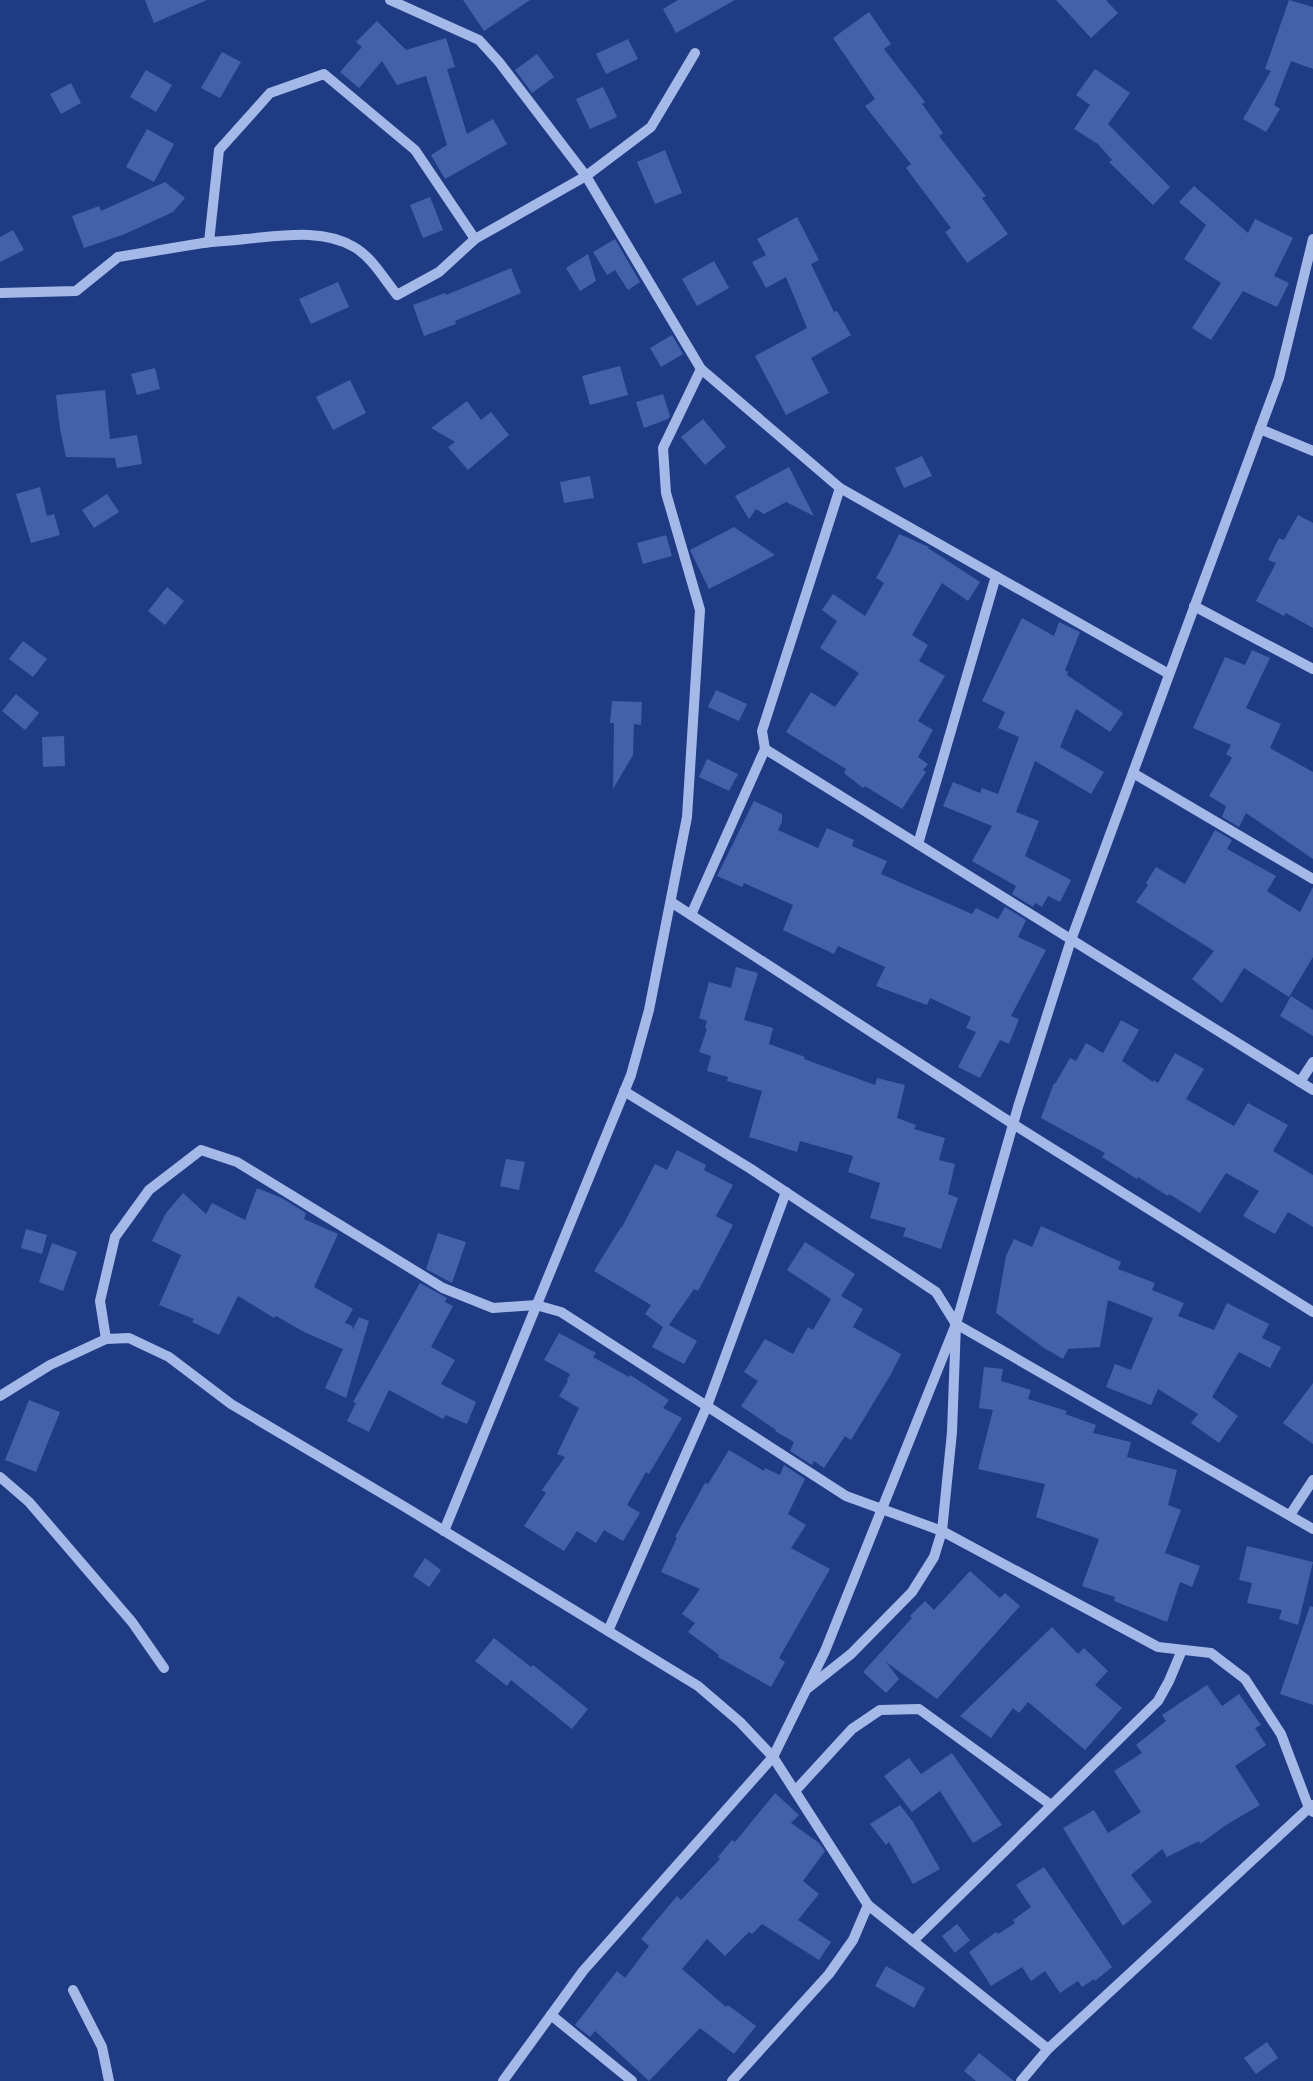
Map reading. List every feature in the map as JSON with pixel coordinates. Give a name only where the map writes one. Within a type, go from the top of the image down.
[{"type":"street","points":[[390,0],[478,40],[499,62],[586,176],[701,369],[840,488],[1169,674]]},
{"type":"street","points":[[0,293],[76,291],[118,257],[209,242],[305,235],[342,241],[356,247],[368,257],[397,295],[439,272],[475,239],[586,176],[651,127],[695,53]]},
{"type":"street","points":[[209,242],[219,150],[270,93],[324,74],[415,150],[475,239]]},
{"type":"street","points":[[503,2081],[583,1971],[773,1756],[825,1651],[956,1324],[1013,1124],[1071,940],[1279,378],[1313,239]]},
{"type":"street","points":[[444,1531],[631,1075],[650,1010],[687,817],[700,610],[666,493],[663,448],[701,369]]},
{"type":"street","points":[[1260,429],[1313,451]]},
{"type":"street","points":[[691,915],[765,748],[762,731],[840,488]]},
{"type":"street","points":[[918,844],[996,576]]},
{"type":"street","points":[[1194,606],[1313,669]]},
{"type":"street","points":[[765,748],[1313,1090]]},
{"type":"street","points":[[1133,773],[1313,879]]},
{"type":"street","points":[[671,902],[1013,1124],[1313,1312]]},
{"type":"street","points":[[1300,1082],[1313,1062]]},
{"type":"street","points":[[624,1091],[786,1192],[936,1292],[956,1324],[1313,1529]]},
{"type":"street","points":[[106,1339],[100,1301],[115,1237],[149,1190],[201,1150],[237,1162],[443,1288],[493,1308],[536,1305],[561,1312],[846,1496],[942,1531],[1158,1647],[1211,1653],[1245,1679],[1281,1734],[1312,1808],[1048,2049],[1021,2081]]},
{"type":"street","points":[[608,1631],[707,1406],[786,1192]]},
{"type":"street","points":[[806,1690],[851,1654],[912,1592],[934,1557],[942,1531],[952,1432],[956,1324]]},
{"type":"street","points":[[0,1396],[51,1365],[106,1339],[129,1338],[169,1357],[231,1404],[698,1686],[740,1722],[773,1756],[868,1905],[1048,2049]]},
{"type":"street","points":[[0,1477],[29,1502],[132,1622],[164,1668]]},
{"type":"street","points":[[1290,1515],[1313,1480]]},
{"type":"street","points":[[913,1941],[1158,1701],[1182,1650]]},
{"type":"street","points":[[795,1791],[852,1729],[880,1710],[919,1708],[1051,1805]]},
{"type":"street","points":[[732,2081],[829,1974],[853,1941],[868,1905]]},
{"type":"street","points":[[73,1990],[102,2047],[109,2081]]},
{"type":"street","points":[[551,2015],[632,2081]]},
{"type":"building","points":[[145,0],[207,0],[154,23]]},
{"type":"building","points":[[463,0],[530,0],[484,31]]},
{"type":"building","points":[[678,0],[735,0],[676,33],[663,9]]},
{"type":"building","points":[[1056,0],[1106,0],[1118,13],[1091,38]]},
{"type":"building","points":[[1289,0],[1313,7],[1313,69],[1291,61],[1274,105],[1280,109],[1266,132],[1243,119],[1271,71],[1265,69]]},
{"type":"building","points":[[869,12],[891,44],[884,49],[925,102],[922,104],[943,133],[939,136],[986,196],[982,198],[1008,234],[967,263],[945,232],[951,228],[906,168],[911,164],[865,106],[875,99],[833,38]]},
{"type":"building","points":[[377,21],[406,50],[446,38],[455,67],[447,69],[467,134],[493,119],[507,144],[445,179],[431,155],[447,145],[426,76],[397,85],[382,61],[359,88],[340,72],[362,47],[356,42]]},
{"type":"building","points":[[628,39],[638,59],[606,74],[596,54]]},
{"type":"building","points":[[222,52],[241,62],[220,98],[201,88]]},
{"type":"building","points":[[537,54],[554,77],[532,93],[515,70]]},
{"type":"building","points":[[1095,69],[1130,93],[1108,124],[1170,187],[1153,205],[1109,162],[1112,160],[1098,144],[1074,129],[1090,105],[1076,95]]},
{"type":"building","points":[[146,70],[172,85],[156,112],[130,97]]},
{"type":"building","points":[[71,83],[81,103],[61,114],[50,94]]},
{"type":"building","points":[[603,87],[617,117],[590,129],[576,99]]},
{"type":"building","points":[[147,129],[174,144],[154,182],[126,167]]},
{"type":"building","points":[[665,150],[682,193],[655,204],[637,162]]},
{"type":"building","points":[[165,182],[185,198],[173,212],[125,234],[84,248],[72,216],[99,206],[101,211]]},
{"type":"building","points":[[1194,186],[1248,233],[1255,219],[1293,238],[1274,276],[1289,283],[1277,307],[1243,291],[1211,340],[1192,328],[1221,283],[1184,259],[1206,225],[1179,202]]},
{"type":"building","points":[[430,197],[443,230],[423,238],[410,205]]},
{"type":"building","points":[[797,217],[819,260],[811,264],[834,312],[837,311],[851,335],[811,358],[829,393],[786,415],[755,356],[807,328],[786,277],[766,288],[752,262],[766,255],[757,239]]},
{"type":"building","points":[[13,230],[24,250],[0,262],[0,237]]},
{"type":"building","points":[[615,239],[640,282],[628,290],[615,270],[607,275],[593,252]]},
{"type":"building","points":[[588,254],[596,281],[580,291],[566,268]]},
{"type":"building","points":[[714,261],[729,288],[697,306],[682,279]]},
{"type":"building","points":[[511,268],[521,293],[455,321],[456,324],[424,336],[413,305],[445,293],[446,295]]},
{"type":"building","points":[[338,282],[349,307],[311,324],[299,299]]},
{"type":"building","points":[[672,335],[683,354],[661,367],[650,348]]},
{"type":"building","points":[[620,366],[628,395],[590,405],[582,376]]},
{"type":"building","points":[[155,368],[160,389],[137,395],[131,374]]},
{"type":"building","points":[[350,380],[366,413],[333,430],[316,397]]},
{"type":"building","points":[[105,390],[110,439],[137,435],[142,464],[117,468],[115,458],[66,457],[56,395]]},
{"type":"building","points":[[663,394],[670,416],[668,419],[644,428],[636,402]]},
{"type":"building","points":[[467,401],[481,420],[491,412],[509,435],[468,470],[448,447],[455,442],[431,428]]},
{"type":"building","points":[[703,419],[726,447],[705,465],[681,437]]},
{"type":"building","points":[[922,456],[932,476],[904,488],[895,468]]},
{"type":"building","points":[[789,467],[814,516],[786,502],[764,514],[756,509],[749,519],[735,496]]},
{"type":"building","points":[[590,476],[594,498],[564,503],[560,482]]},
{"type":"building","points":[[40,487],[47,516],[54,514],[60,535],[31,543],[16,494]]},
{"type":"building","points":[[107,494],[119,512],[94,528],[82,510]]},
{"type":"building","points":[[1298,515],[1313,523],[1313,628],[1286,613],[1284,616],[1256,601],[1276,563],[1268,560],[1279,538],[1284,540]]},
{"type":"building","points":[[734,527],[775,555],[709,589],[690,550]]},
{"type":"building","points":[[899,534],[929,547],[980,582],[968,601],[942,583],[912,635],[928,645],[919,661],[945,676],[918,721],[933,730],[918,757],[928,764],[923,770],[926,772],[902,809],[865,786],[863,788],[844,773],[846,769],[786,732],[811,692],[835,707],[859,673],[820,648],[837,621],[822,610],[833,594],[865,616],[884,583],[876,578]]},
{"type":"building","points":[[666,535],[672,556],[643,564],[637,543]]},
{"type":"building","points":[[167,587],[184,601],[165,625],[148,611]]},
{"type":"building","points":[[1022,618],[1054,636],[1059,622],[1080,632],[1065,670],[1068,672],[1067,675],[1123,713],[1110,732],[1076,709],[1060,747],[1104,772],[1091,794],[1035,761],[1016,812],[1039,821],[1025,856],[1071,880],[1060,902],[1048,896],[1042,907],[1035,903],[1033,907],[1012,894],[1016,886],[972,861],[992,826],[943,806],[953,782],[980,793],[982,788],[998,794],[1019,737],[998,728],[1005,712],[982,701]]},
{"type":"building","points":[[23,641],[47,659],[33,677],[9,659]]},
{"type":"building","points":[[1252,650],[1270,658],[1246,708],[1281,724],[1270,748],[1313,772],[1313,859],[1246,813],[1239,827],[1222,817],[1226,806],[1209,796],[1232,758],[1226,754],[1231,745],[1193,728],[1225,657],[1245,665]]},
{"type":"building","points":[[716,690],[747,704],[739,721],[708,707]]},
{"type":"building","points":[[16,694],[39,713],[25,730],[2,711]]},
{"type":"building","points":[[612,701],[642,702],[641,725],[634,724],[633,755],[613,789],[614,723],[610,723]]},
{"type":"building","points":[[64,736],[65,766],[43,767],[42,737]]},
{"type":"building","points":[[707,759],[738,774],[729,791],[699,777]]},
{"type":"building","points":[[754,801],[782,814],[782,822],[778,830],[818,848],[827,828],[854,840],[852,846],[887,861],[881,874],[972,914],[976,908],[998,919],[1005,907],[1026,920],[1018,937],[1046,950],[1011,1016],[1019,1019],[1009,1044],[1000,1040],[980,1078],[958,1067],[976,1032],[966,1028],[971,1017],[930,998],[927,1005],[876,986],[885,967],[838,946],[834,954],[783,930],[793,905],[744,883],[742,887],[717,876]]},
{"type":"building","points":[[1215,830],[1232,840],[1227,849],[1276,876],[1267,891],[1300,912],[1313,887],[1313,957],[1289,997],[1244,968],[1222,1003],[1192,979],[1214,951],[1136,902],[1148,885],[1146,883],[1156,867],[1185,884]]},
{"type":"building","points":[[736,967],[758,973],[744,1020],[773,1028],[769,1044],[875,1085],[877,1078],[905,1085],[897,1118],[916,1125],[914,1129],[945,1138],[939,1160],[955,1164],[948,1194],[958,1198],[941,1249],[903,1236],[906,1228],[870,1218],[880,1183],[848,1172],[853,1156],[800,1141],[797,1152],[749,1137],[762,1091],[727,1081],[728,1077],[707,1071],[711,1056],[699,1052],[707,1029],[705,1028],[707,1021],[699,1018],[709,982],[731,988]]},
{"type":"building","points":[[1291,996],[1313,1010],[1313,1036],[1280,1016]]},
{"type":"building","points":[[1121,1020],[1139,1030],[1122,1061],[1153,1082],[1154,1080],[1158,1083],[1175,1053],[1204,1069],[1186,1099],[1234,1126],[1248,1103],[1288,1125],[1273,1151],[1313,1175],[1313,1227],[1288,1212],[1275,1234],[1243,1216],[1259,1191],[1226,1173],[1200,1213],[1138,1177],[1137,1179],[1102,1157],[1105,1153],[1041,1118],[1054,1083],[1070,1058],[1076,1061],[1086,1043],[1103,1053]]},
{"type":"building","points":[[677,1150],[706,1165],[704,1170],[733,1185],[716,1216],[733,1225],[698,1291],[694,1289],[669,1325],[697,1341],[684,1364],[652,1347],[663,1327],[645,1314],[651,1305],[594,1271],[622,1227],[655,1164],[667,1170]]},
{"type":"building","points":[[506,1159],[525,1162],[519,1190],[500,1186]]},
{"type":"building","points":[[257,1188],[282,1198],[306,1213],[304,1219],[338,1234],[314,1287],[353,1309],[345,1323],[353,1326],[353,1329],[359,1317],[369,1321],[346,1398],[325,1388],[343,1349],[304,1332],[276,1316],[274,1318],[238,1296],[219,1335],[192,1322],[194,1319],[159,1305],[181,1255],[152,1241],[166,1213],[183,1193],[206,1214],[212,1203],[245,1220]]},
{"type":"building","points":[[1041,1226],[1121,1262],[1118,1269],[1155,1283],[1152,1290],[1184,1303],[1178,1316],[1214,1330],[1227,1303],[1269,1324],[1262,1338],[1281,1347],[1270,1368],[1239,1352],[1212,1397],[1238,1416],[1219,1443],[1191,1423],[1198,1414],[1158,1389],[1151,1405],[1106,1387],[1115,1364],[1131,1370],[1153,1318],[1108,1300],[1100,1347],[1068,1349],[1063,1359],[996,1313],[1006,1256],[1014,1239],[1032,1247]]},
{"type":"building","points":[[26,1229],[47,1235],[42,1254],[21,1248]]},
{"type":"building","points":[[438,1233],[466,1242],[452,1283],[426,1269]]},
{"type":"building","points":[[805,1242],[855,1274],[841,1296],[863,1309],[853,1327],[901,1354],[851,1440],[845,1436],[824,1468],[814,1461],[812,1465],[790,1451],[794,1442],[741,1406],[758,1381],[744,1372],[765,1339],[793,1354],[808,1327],[813,1330],[831,1299],[787,1270]]},
{"type":"building","points":[[52,1243],[77,1252],[63,1291],[39,1282]]},
{"type":"building","points":[[420,1283],[447,1298],[445,1302],[453,1306],[431,1347],[455,1360],[441,1384],[476,1402],[467,1424],[446,1415],[443,1419],[389,1390],[369,1432],[347,1421],[356,1403],[353,1402]]},
{"type":"building","points":[[559,1333],[596,1353],[593,1357],[629,1377],[630,1375],[669,1400],[663,1408],[682,1418],[649,1474],[646,1472],[627,1505],[640,1513],[623,1541],[604,1530],[596,1543],[577,1531],[564,1551],[524,1526],[546,1493],[542,1490],[565,1457],[557,1454],[579,1408],[559,1396],[570,1374],[544,1360]]},
{"type":"building","points":[[984,1367],[1003,1369],[1001,1381],[1031,1390],[1028,1399],[1067,1411],[1065,1414],[1096,1425],[1093,1433],[1131,1442],[1127,1457],[1177,1470],[1168,1505],[1181,1510],[1165,1553],[1200,1566],[1192,1587],[1180,1582],[1167,1622],[1114,1601],[1115,1597],[1082,1586],[1099,1539],[1036,1517],[1045,1484],[978,1469],[993,1410],[979,1408]]},
{"type":"building","points":[[1313,1383],[1313,1444],[1283,1423]]},
{"type":"building","points":[[29,1400],[60,1412],[36,1472],[5,1460]]},
{"type":"building","points":[[729,1450],[764,1471],[765,1468],[780,1475],[784,1465],[805,1479],[788,1514],[806,1525],[791,1548],[830,1569],[779,1658],[785,1662],[771,1687],[718,1657],[719,1655],[688,1632],[695,1623],[682,1614],[700,1589],[661,1572],[677,1538],[675,1537],[705,1483],[708,1484]]},
{"type":"building","points":[[1247,1546],[1313,1562],[1298,1625],[1279,1619],[1282,1610],[1247,1603],[1252,1583],[1239,1580]]},
{"type":"building","points":[[425,1558],[441,1570],[429,1587],[413,1576]]},
{"type":"building","points":[[970,1571],[1000,1598],[1005,1593],[1020,1606],[937,1699],[886,1662],[899,1679],[886,1693],[863,1672],[925,1601],[934,1610]]},
{"type":"building","points":[[1310,1606],[1313,1607],[1313,1705],[1280,1694]]},
{"type":"building","points":[[1052,1627],[1078,1654],[1084,1648],[1108,1671],[1095,1685],[1122,1708],[1085,1750],[1028,1702],[1019,1713],[1013,1708],[991,1738],[960,1716]]},
{"type":"building","points":[[494,1638],[531,1667],[533,1665],[588,1709],[572,1729],[511,1680],[507,1686],[475,1661]]},
{"type":"building","points":[[1207,1685],[1222,1706],[1239,1694],[1261,1725],[1255,1728],[1266,1745],[1235,1766],[1260,1805],[1200,1844],[1199,1841],[1167,1857],[1162,1849],[1131,1875],[1152,1902],[1123,1926],[1063,1828],[1094,1810],[1108,1833],[1141,1812],[1114,1771],[1142,1753],[1136,1745],[1166,1721],[1162,1715]]},
{"type":"building","points":[[952,1753],[1002,1825],[973,1843],[940,1791],[912,1812],[884,1776],[909,1758],[921,1774]]},
{"type":"building","points":[[775,1793],[799,1815],[791,1823],[819,1843],[825,1851],[803,1881],[819,1894],[798,1920],[831,1942],[819,1960],[762,1924],[752,1934],[749,1932],[725,1956],[707,1939],[682,1969],[726,2007],[728,2005],[756,2026],[734,2054],[700,2028],[649,2081],[595,2031],[590,2037],[575,2025],[617,1971],[625,1978],[649,1946],[641,1939],[677,1896],[681,1900],[720,1859],[718,1857],[732,1840],[735,1842]]},
{"type":"building","points":[[900,1805],[913,1822],[940,1869],[913,1884],[889,1842],[886,1845],[870,1824]]},
{"type":"building","points":[[1044,1867],[1112,1967],[1095,1981],[1094,1979],[1082,1987],[1078,1981],[1060,1993],[1045,1971],[1031,1981],[1022,1967],[991,1986],[969,1952],[996,1932],[998,1934],[1015,1923],[1013,1920],[1031,1907],[1016,1885]]},
{"type":"building","points":[[957,1924],[970,1940],[955,1953],[942,1936]]},
{"type":"building","points":[[886,1966],[925,1988],[914,2008],[875,1986]]},
{"type":"building","points":[[1267,2042],[1278,2058],[1256,2074],[1244,2058]]},
{"type":"building","points":[[979,2053],[1014,2081],[976,2081],[964,2071]]}]
